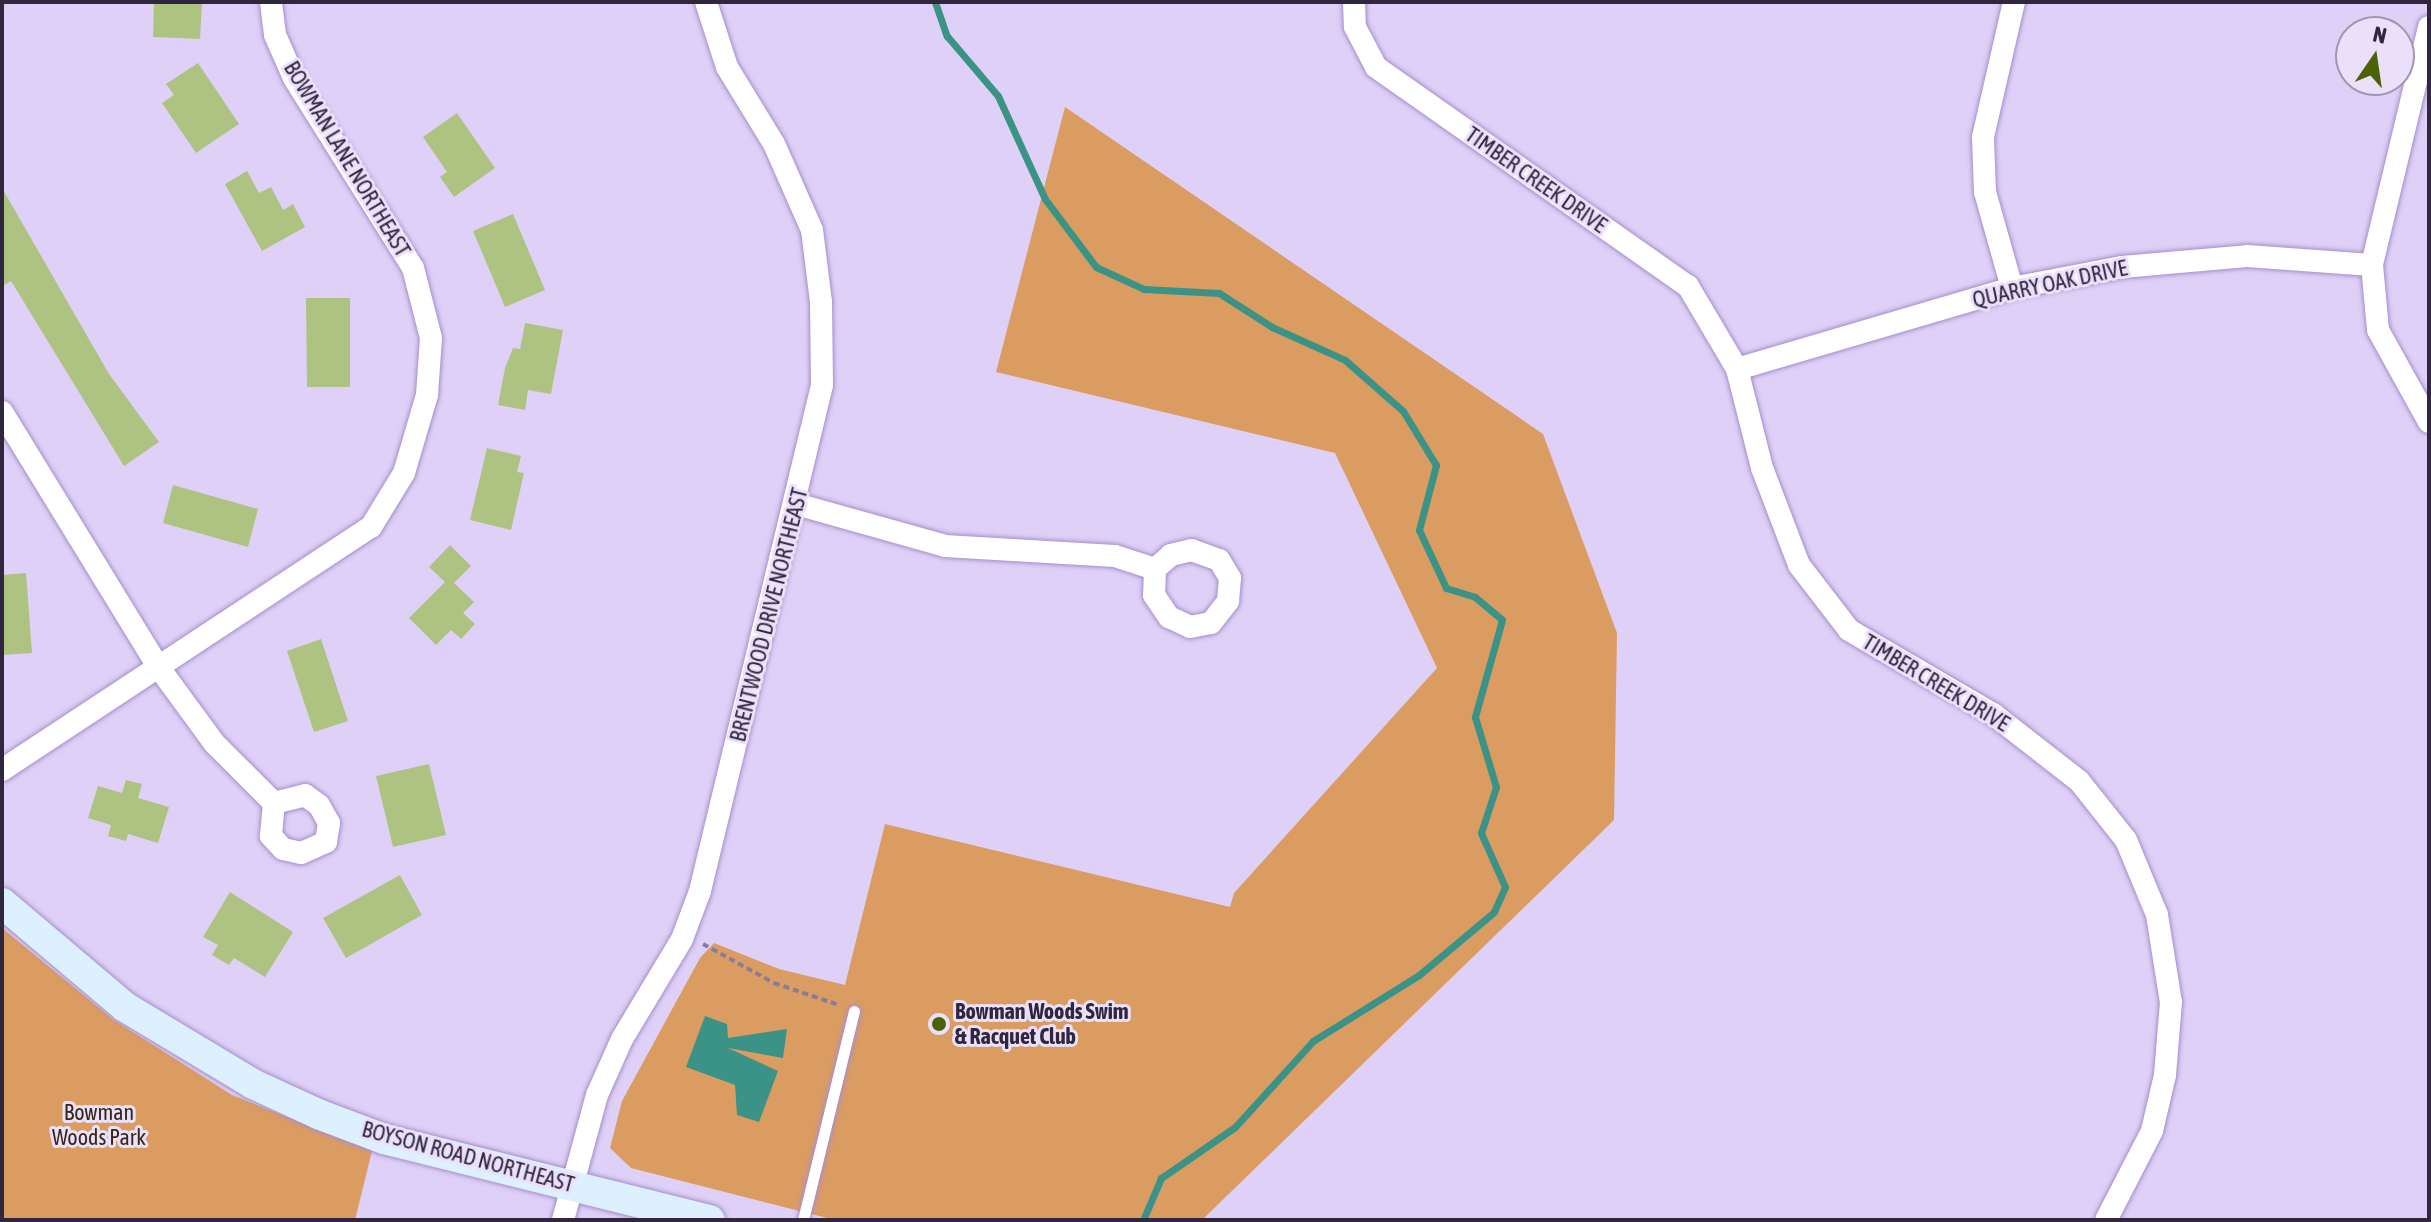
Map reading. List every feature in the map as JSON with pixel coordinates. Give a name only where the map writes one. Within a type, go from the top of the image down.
[{"type":"main road","name":"BOYSON ROAD NORTHEAST","points":[[2,903],[125,1007],[253,1084],[384,1139],[710,1220]]},
{"type":"street","name":"BOWMAN LANE NORTHEAST","points":[[2,770],[157,665],[371,527],[404,473],[427,395],[431,338],[413,268],[294,78],[275,35],[271,2]]},
{"type":"street","name":"BRENTWOOD DRIVE NORTHEAST","points":[[563,1220],[597,1095],[622,1039],[686,929],[796,504],[822,385],[821,302],[812,230],[774,144],[727,67],[706,2]]},
{"type":"street","name":"TIMBER CREEK DRIVE","points":[[1354,2],[1355,27],[1376,67],[1688,286],[1737,369],[1762,468],[1799,565],[1849,630],[1993,714],[2079,781],[2131,853],[2157,915],[2171,1002],[2165,1075],[2152,1131],[2106,1220]]},
{"type":"street","points":[[2012,288],[1985,192],[1983,137],[2014,2]]},
{"type":"street","points":[[2429,27],[2372,265],[2378,330],[2429,422]]},
{"type":"street","name":"QUARRY OAK DRIVE","points":[[1737,369],[2012,288],[2122,267],[2247,256],[2372,265]]},
{"type":"street","points":[[2,412],[157,665],[214,743],[274,803]]},
{"type":"street","points":[[796,504],[945,546],[1115,556],[1155,569]]},
{"type":"lane","points":[[803,1220],[854,1011]]},
{"type":"path","points":[[686,929],[719,958],[854,1011]]},
{"type":"green space","points":[[1065,107],[1543,434],[1617,633],[1614,820],[1202,1220],[835,1220],[631,1168],[610,1148],[622,1101],[700,958],[714,943],[779,969],[845,985],[885,824],[1230,907],[1234,893],[1437,668],[1335,453],[996,372]]},
{"type":"green space","name":"Bowman Woods Park","points":[[2,928],[114,1020],[232,1095],[372,1151],[355,1220],[2,1220]]},
{"type":"shaded area","points":[[705,1016],[727,1024],[728,1038],[787,1029],[783,1058],[728,1048],[778,1071],[759,1122],[737,1115],[735,1085],[686,1067]]},
{"type":"building","points":[[154,2],[202,2],[200,39],[153,37]]},
{"type":"building","points":[[198,63],[239,124],[196,153],[162,103],[174,95],[166,84]]},
{"type":"building","points":[[457,113],[495,168],[454,197],[440,177],[447,172],[423,137]]},
{"type":"building","points":[[247,171],[259,193],[271,187],[283,210],[293,204],[305,227],[262,251],[225,184]]},
{"type":"building","points":[[2,188],[109,374],[159,442],[124,466],[11,281],[2,286]]},
{"type":"building","points":[[513,214],[545,290],[505,307],[473,231]]},
{"type":"building","points":[[306,298],[350,298],[350,387],[307,387]]},
{"type":"building","points":[[525,323],[563,330],[551,394],[528,390],[525,410],[498,405],[505,368],[513,348],[520,349]]},
{"type":"building","points":[[487,448],[521,456],[517,472],[524,473],[511,530],[470,520]]},
{"type":"building","points":[[173,485],[258,509],[248,547],[163,523]]},
{"type":"building","points":[[450,545],[471,566],[454,583],[474,602],[463,613],[475,624],[461,639],[451,630],[436,645],[409,618],[445,582],[429,567]]},
{"type":"building","points":[[26,573],[32,653],[2,655],[2,575]]},
{"type":"building","points":[[321,639],[348,721],[314,732],[287,651]]},
{"type":"building","points":[[429,764],[446,835],[393,847],[376,776]]},
{"type":"building","points":[[126,780],[142,784],[138,798],[169,807],[158,843],[128,834],[126,841],[108,836],[111,825],[88,818],[98,786],[122,793]]},
{"type":"building","points":[[400,875],[422,915],[346,958],[323,918]]},
{"type":"building","points":[[230,892],[293,932],[265,977],[234,958],[229,965],[212,955],[218,945],[203,937]]},
{"type":"waterway","points":[[935,2],[947,36],[998,96],[1045,199],[1096,267],[1144,289],[1219,293],[1272,327],[1345,360],[1403,411],[1436,465],[1419,530],[1446,588],[1475,597],[1502,620],[1475,717],[1496,787],[1481,833],[1505,887],[1494,912],[1419,975],[1313,1041],[1235,1127],[1161,1178],[1143,1220]]},
{"type":"place","name":"Bowman Woods Swim & Racquet Club","points":[[939,1024]]}]
